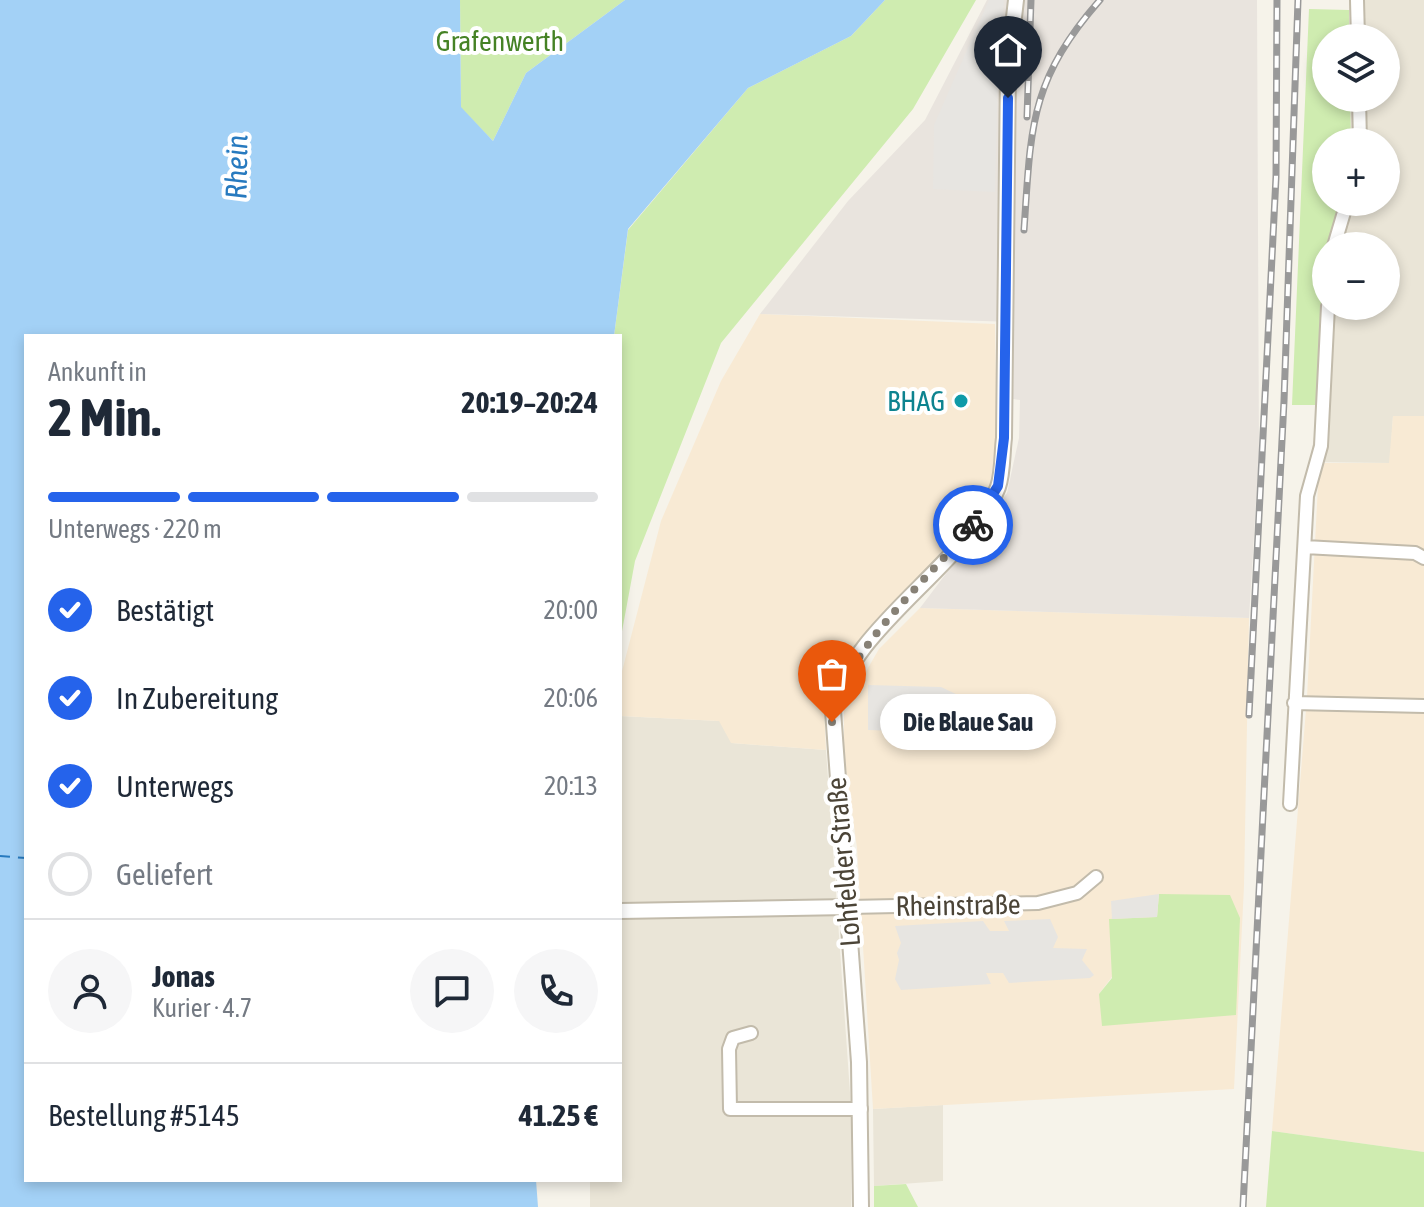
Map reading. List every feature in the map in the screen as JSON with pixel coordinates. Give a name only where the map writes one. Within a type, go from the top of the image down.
[{"type":"street","name":"Lohfelder Straße","points":[[861,1207],[861,1109],[849,907],[834,761],[833,711],[837,692],[875,635],[977,521],[998,486],[1004,438],[1008,69],[1016,0]]},
{"type":"street","points":[[1357,0],[1358,24]]},
{"type":"street","points":[[1290,804],[1307,496],[1321,446],[1327,320]]},
{"type":"street","points":[[1305,547],[1415,553],[1424,558]]},
{"type":"street","points":[[1294,703],[1424,706]]},
{"type":"street","name":"Rheinstraße","points":[[622,911],[1038,903],[1077,893],[1096,877]]},
{"type":"street","points":[[751,1033],[733,1038],[729,1049],[730,1109],[861,1109]]},
{"type":"shaded area","points":[[987,0],[1257,0],[1259,454],[1249,618],[920,608],[1007,493],[1019,438],[1020,400],[1013,399],[1014,322],[760,314],[848,201],[925,120]]},
{"type":"shaded area","points":[[989,0],[1004,0],[998,69],[995,192],[933,189],[934,125]]},
{"type":"shaded area","points":[[1349,0],[1424,0],[1424,416],[1393,416],[1390,463],[1310,462],[1319,405],[1323,320],[1400,320],[1400,232],[1331,232],[1337,216],[1400,216],[1400,128],[1351,128],[1350,112],[1400,112],[1400,24],[1349,24]]},
{"type":"shaded area","points":[[760,314],[995,324],[997,424],[991,485],[969,520],[866,637],[835,678],[824,707],[826,750],[731,743],[719,721],[622,716],[622,671],[661,521],[721,381]]},
{"type":"shaded area","points":[[1393,416],[1424,416],[1424,1152],[1272,1131],[1307,697],[1319,466],[1323,463],[1389,463]]},
{"type":"shaded area","points":[[920,608],[1249,618],[1244,886],[1234,1089],[873,1109],[857,848],[844,754],[844,709],[879,649]],"holes":[[[1160,894],[1236,1015],[1099,994],[1157,917]]]},
{"type":"shaded area","points":[[868,685],[941,687],[958,695],[958,719],[931,732],[868,730]]},
{"type":"shaded area","points":[[622,716],[720,721],[732,743],[826,750],[851,1107],[851,1207],[590,1207],[590,1182],[622,1182]]},
{"type":"shaded area","points":[[1159,894],[1157,917],[1112,919],[1111,901]]},
{"type":"shaded area","points":[[1050,919],[1058,937],[1053,948],[1087,949],[1082,960],[1094,975],[1090,978],[1009,983],[1003,973],[986,973],[991,984],[901,990],[895,979],[901,943],[895,926],[983,921],[990,931],[1009,931],[1004,921]]},
{"type":"shaded area","points":[[943,1105],[943,1181],[874,1186],[873,1109]]},
{"type":"green space","name":"Grafenwerth","points":[[460,0],[625,0],[526,73],[493,141],[461,108]]},
{"type":"green space","points":[[885,0],[976,0],[913,109],[721,343],[635,561],[622,631],[622,334],[614,334],[628,230],[748,88],[851,36]]},
{"type":"green space","points":[[1309,9],[1349,10],[1349,24],[1312,24],[1312,112],[1350,112],[1351,128],[1312,128],[1312,216],[1336,216],[1331,232],[1312,232],[1312,320],[1323,320],[1319,405],[1292,405]]},
{"type":"green space","points":[[1159,894],[1230,895],[1240,918],[1236,1015],[1102,1026],[1099,994],[1112,978],[1109,919],[1157,917]]},
{"type":"green space","points":[[1272,1131],[1424,1152],[1424,1207],[1266,1207]]},
{"type":"green space","points":[[906,1184],[918,1207],[874,1207],[874,1186]]},
{"type":"water","name":"Rhein","points":[[0,0],[460,0],[461,107],[493,141],[526,73],[625,0],[885,0],[851,36],[748,88],[628,229],[614,334],[24,334],[24,1182],[536,1182],[538,1207],[0,1207]]},
{"type":"ferry route","points":[[0,856],[24,858]]},
{"type":"railway","points":[[1027,117],[1031,0]]},
{"type":"railway","points":[[1024,230],[1032,134],[1038,107],[1059,56],[1100,0]]},
{"type":"railway","points":[[1249,715],[1276,177],[1277,0]]},
{"type":"railway","points":[[1243,1207],[1284,401],[1298,0]]},
{"type":"way so far","points":[[832,722],[837,692],[875,635],[973,525]]},
{"type":"place","name":"BHAG","points":[[961,401]]},
{"type":"place","name":"Die Blaue Sau","points":[[832,722]]},
{"type":"route","points":[[973,525],[998,486],[1004,438],[1008,98]]}]
